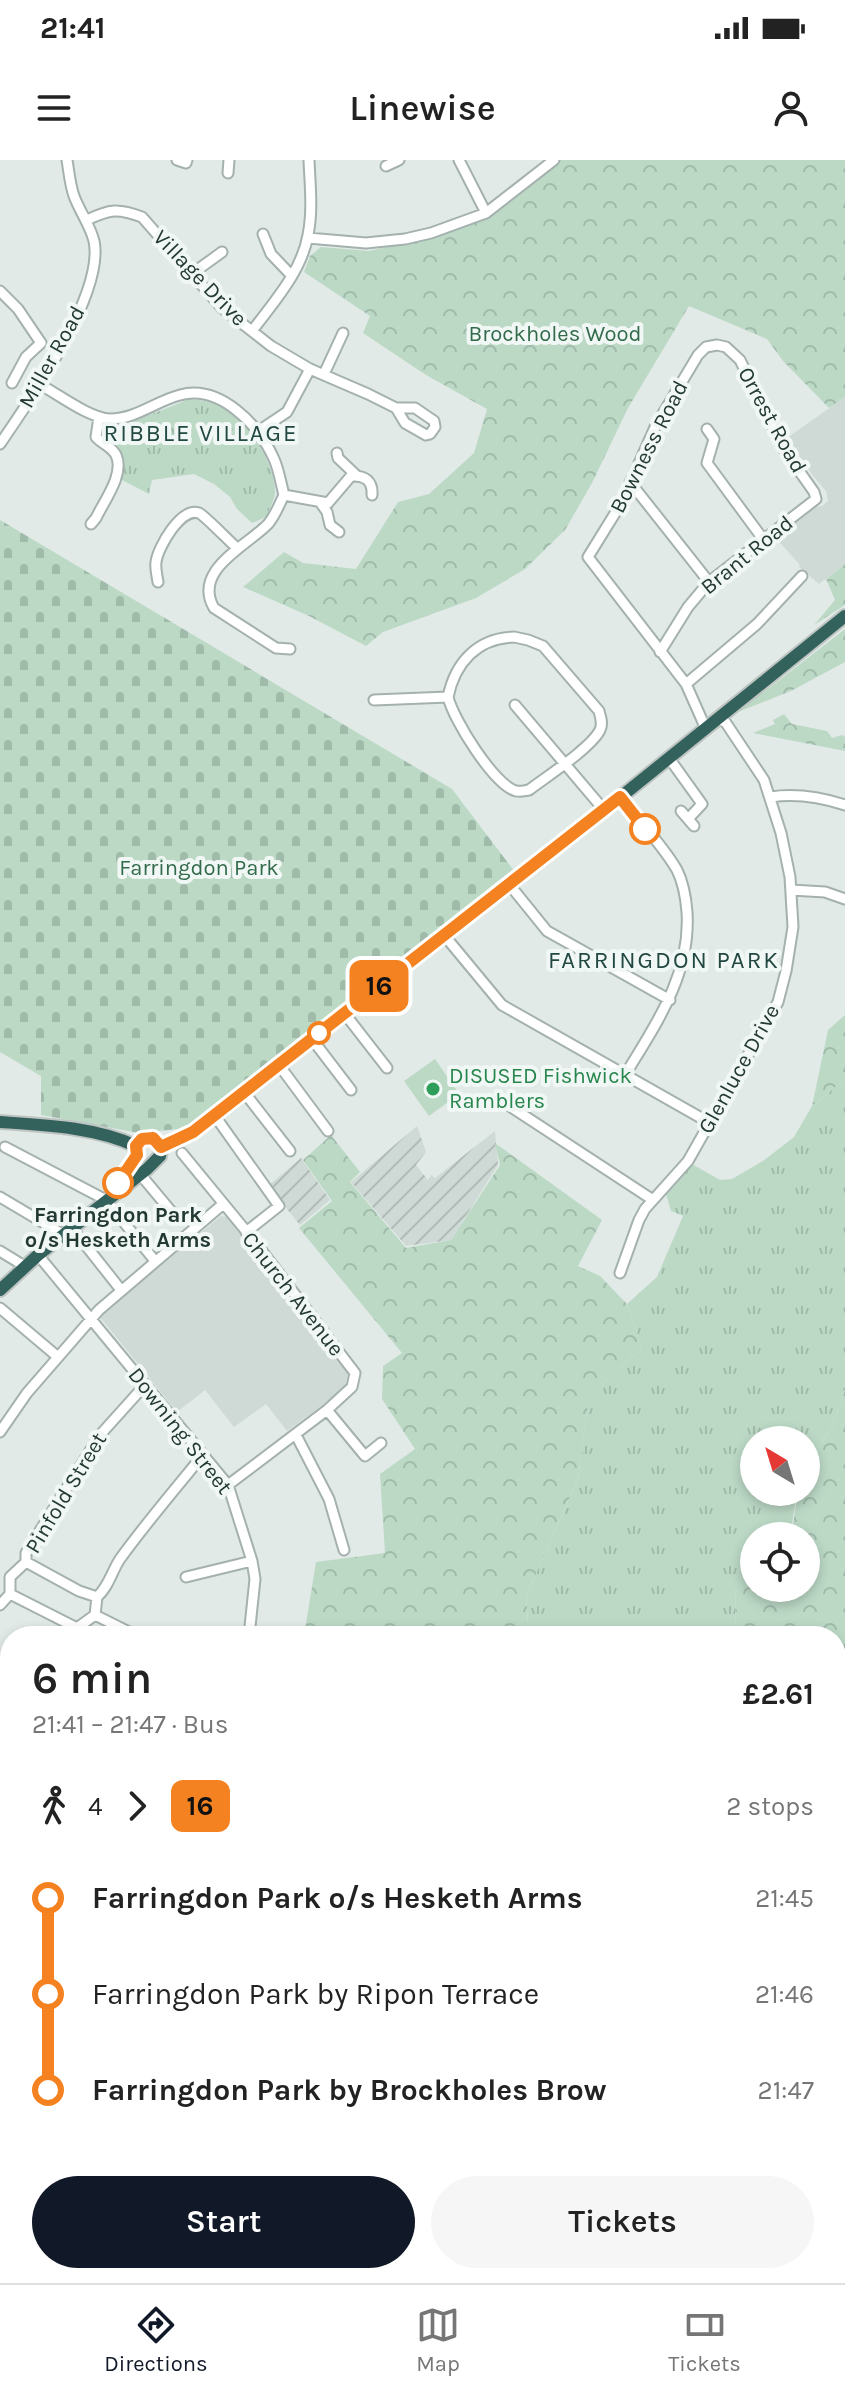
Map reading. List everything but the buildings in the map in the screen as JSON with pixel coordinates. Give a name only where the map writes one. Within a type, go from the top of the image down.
[{"type":"highway","points":[[161,1147],[193,1132],[215,1116],[845,616]]},
{"type":"highway","points":[[0,1122],[98,1133],[141,1160]]},
{"type":"highway","points":[[0,1290],[106,1200],[141,1160],[160,1156],[161,1147],[156,1140],[142,1139],[141,1160],[106,1200]]},
{"type":"street","name":"Miller Road","points":[[0,444],[78,316],[92,283],[96,261],[94,242],[75,197],[67,160]]},
{"type":"street","points":[[177,160],[186,163],[187,160]]},
{"type":"street","points":[[228,173],[229,160]]},
{"type":"street","points":[[252,331],[292,276],[308,238],[311,208],[309,160]]},
{"type":"street","points":[[386,166],[399,160]]},
{"type":"street","points":[[459,160],[486,213]]},
{"type":"street","points":[[308,238],[366,243],[405,239],[443,229],[486,213],[554,160]]},
{"type":"street","name":"Village Drive","points":[[87,220],[106,211],[124,210],[142,217],[221,307],[252,331],[310,369],[396,408]]},
{"type":"street","points":[[263,234],[271,254],[292,276]]},
{"type":"street","points":[[193,273],[222,252]]},
{"type":"street","points":[[0,291],[18,309],[41,343],[56,354]]},
{"type":"street","points":[[324,374],[343,333]]},
{"type":"street","points":[[12,383],[26,357],[41,343]]},
{"type":"street","name":"Bowness Road","points":[[660,652],[588,557],[622,502],[656,425],[698,355],[706,347],[717,345]]},
{"type":"street","name":"Orrest Road","points":[[717,345],[726,347],[740,360],[783,448],[817,496],[812,503]]},
{"type":"street","points":[[257,432],[287,412],[310,369]]},
{"type":"street","points":[[39,384],[99,417],[123,418],[195,391],[213,395],[231,405],[257,432],[275,460],[284,495],[266,526],[237,548],[207,588],[214,608],[276,648],[290,649]]},
{"type":"street","points":[[91,524],[119,469],[114,452],[96,437],[99,417]]},
{"type":"street","points":[[707,429],[719,438],[707,463],[763,539]]},
{"type":"street","points":[[337,453],[338,458],[357,476],[370,482],[372,495]]},
{"type":"street","points":[[284,495],[328,503],[351,476],[357,476]]},
{"type":"street","points":[[630,482],[709,582]]},
{"type":"street","points":[[320,502],[327,512],[330,525],[339,532]]},
{"type":"street","name":"Brant Road","points":[[660,652],[681,616],[709,582],[812,503]]},
{"type":"street","points":[[158,582],[155,565],[162,545],[187,513],[197,512],[237,548]]},
{"type":"street","points":[[686,684],[757,624],[802,576]]},
{"type":"street","points":[[514,637],[543,646],[599,711],[602,728],[593,740],[563,764],[529,790],[512,790],[464,735],[448,697],[450,684],[471,652],[501,638],[514,637]]},
{"type":"street","points":[[660,652],[686,684],[706,729]]},
{"type":"street","points":[[374,700],[448,697]]},
{"type":"street","points":[[515,705],[604,810]]},
{"type":"street","name":"Glenluce Drive","points":[[620,1273],[639,1220],[688,1161],[778,1002],[786,971],[793,927],[791,890],[781,833],[771,797],[757,769],[726,723],[719,718]]},
{"type":"street","points":[[669,758],[702,804],[687,819]]},
{"type":"street","points":[[771,797],[793,794],[824,798],[845,805]]},
{"type":"street","points":[[620,797],[681,880],[688,932],[683,963],[670,1000],[625,1075]]},
{"type":"street","points":[[509,884],[547,931],[670,1000]]},
{"type":"street","points":[[791,890],[825,892],[845,899]]},
{"type":"street","points":[[444,935],[502,1005],[710,1123]]},
{"type":"street","points":[[345,1014],[387,1068]]},
{"type":"street","points":[[312,1039],[351,1090]]},
{"type":"street","points":[[279,1065],[328,1131]]},
{"type":"street","points":[[244,1092],[290,1151]]},
{"type":"street","points":[[511,1107],[653,1200]]},
{"type":"street","points":[[215,1116],[279,1206],[246,1232]]},
{"type":"street","points":[[5,1147],[106,1200],[155,1261]]},
{"type":"street","name":"Church Avenue","points":[[182,1153],[355,1373],[352,1387],[327,1410],[228,1485]]},
{"type":"street","points":[[141,1160],[175,1216]]},
{"type":"street","points":[[0,1197],[68,1232],[121,1290]]},
{"type":"street","points":[[0,1432],[27,1393],[91,1318],[222,1205]]},
{"type":"street","points":[[0,1251],[26,1267]]},
{"type":"street","name":"Downing Street","points":[[38,1255],[228,1485],[255,1579],[250,1626]]},
{"type":"street","points":[[0,1308],[58,1357]]},
{"type":"street","name":"Pinfold Street","points":[[10,1594],[10,1577],[26,1562],[26,1553],[100,1435],[145,1385]]},
{"type":"street","points":[[327,1410],[365,1456],[381,1443]]},
{"type":"street","points":[[296,1435],[329,1499],[344,1550]]},
{"type":"street","points":[[83,1626],[95,1615],[97,1597],[117,1562],[203,1455]]},
{"type":"street","points":[[186,1577],[252,1561]]},
{"type":"street","points":[[26,1562],[79,1591],[97,1597]]},
{"type":"street","points":[[0,1571],[10,1577]]},
{"type":"street","points":[[0,1605],[10,1594],[66,1626]]},
{"type":"street","points":[[95,1615],[117,1626]]},
{"type":"shaded area","points":[[845,397],[845,564],[819,584],[799,567],[774,536],[828,501],[826,491],[787,438]]},
{"type":"shaded area","points":[[417,1126],[426,1152],[416,1165],[428,1180],[431,1175],[435,1178],[495,1131],[498,1165],[451,1240],[406,1246],[351,1182]]},
{"type":"shaded area","points":[[301,1158],[330,1200],[300,1225],[268,1186]]},
{"type":"shaded area","points":[[221,1216],[227,1217],[348,1372],[345,1386],[340,1392],[287,1431],[266,1404],[234,1427],[205,1390],[177,1412],[99,1316]]},
{"type":"green space","name":"Brockholes Wood","points":[[552,160],[845,160],[845,397],[829,408],[783,361],[767,339],[689,306],[628,408],[592,483],[565,530],[525,569],[476,598],[383,632],[366,646],[243,587],[284,552],[303,563],[356,569],[398,502],[429,494],[474,453],[487,409],[426,375],[363,333],[370,316],[304,272],[310,256],[321,247],[369,251],[431,237],[489,216]]},
{"type":"green space","points":[[190,399],[227,409],[240,419],[255,438],[267,460],[274,483],[274,496],[266,517],[252,523],[237,509],[230,497],[194,474],[152,480],[149,494],[122,480],[122,457],[99,438],[99,430],[106,422],[139,419]]},
{"type":"green space","name":"Farringdon Park","points":[[0,520],[452,789],[515,872],[188,1128],[139,1133],[41,1115],[41,1076],[0,1052]]},
{"type":"green space","points":[[845,564],[845,605],[814,625],[835,600],[826,579]]},
{"type":"green space","points":[[845,629],[845,662],[791,691],[738,712]]},
{"type":"green space","points":[[784,714],[792,724],[827,731],[832,738],[842,735],[845,737],[845,751],[753,733],[775,724],[773,720]]},
{"type":"green space","points":[[845,1015],[845,1079],[812,1106],[828,1030]]},
{"type":"green space","name":"DISUSED Fishwick Ramblers","points":[[435,1059],[457,1091],[455,1097],[429,1116],[404,1081]]},
{"type":"green space","points":[[845,1079],[845,1390],[832,1428],[820,1444],[820,1426],[740,1426],[740,1506],[795,1506],[792,1522],[740,1522],[740,1582],[736,1582],[735,1626],[528,1626],[526,1596],[578,1479],[588,1403],[604,1382],[642,1348],[627,1304],[657,1277],[683,1216],[671,1211],[666,1194],[692,1164],[720,1180],[732,1179],[763,1161],[794,1137],[812,1106]]},
{"type":"green space","points":[[331,1135],[360,1172],[350,1182],[406,1248],[451,1240],[500,1165],[495,1143],[602,1220],[578,1266],[600,1276],[627,1304],[642,1348],[604,1382],[588,1404],[578,1479],[526,1596],[528,1626],[306,1626],[316,1562],[385,1553],[380,1474],[415,1449],[382,1399],[383,1366],[402,1353],[299,1228],[332,1201],[303,1160]]},
{"type":"green space","points":[[845,1390],[845,1626],[735,1626],[736,1581],[740,1581],[740,1602],[820,1602],[820,1522],[793,1522],[796,1506],[820,1506],[820,1444],[832,1428]]},
{"type":"bus line","name":"16","points":[[118,1183],[137,1155],[136,1146],[142,1139],[153,1138],[161,1147],[193,1132],[620,797],[645,829]]},
{"type":"place","name":"DISUSED Fishwick Ramblers","points":[[433,1089]]},
{"type":"place","name":"Farringdon Park o/s Hesketh Arms","points":[[118,1183]]},
{"type":"district","name":"RIBBLE VILLAGE","points":[[201,433]]},
{"type":"district","name":"FARRINGDON PARK","points":[[664,960]]}]
